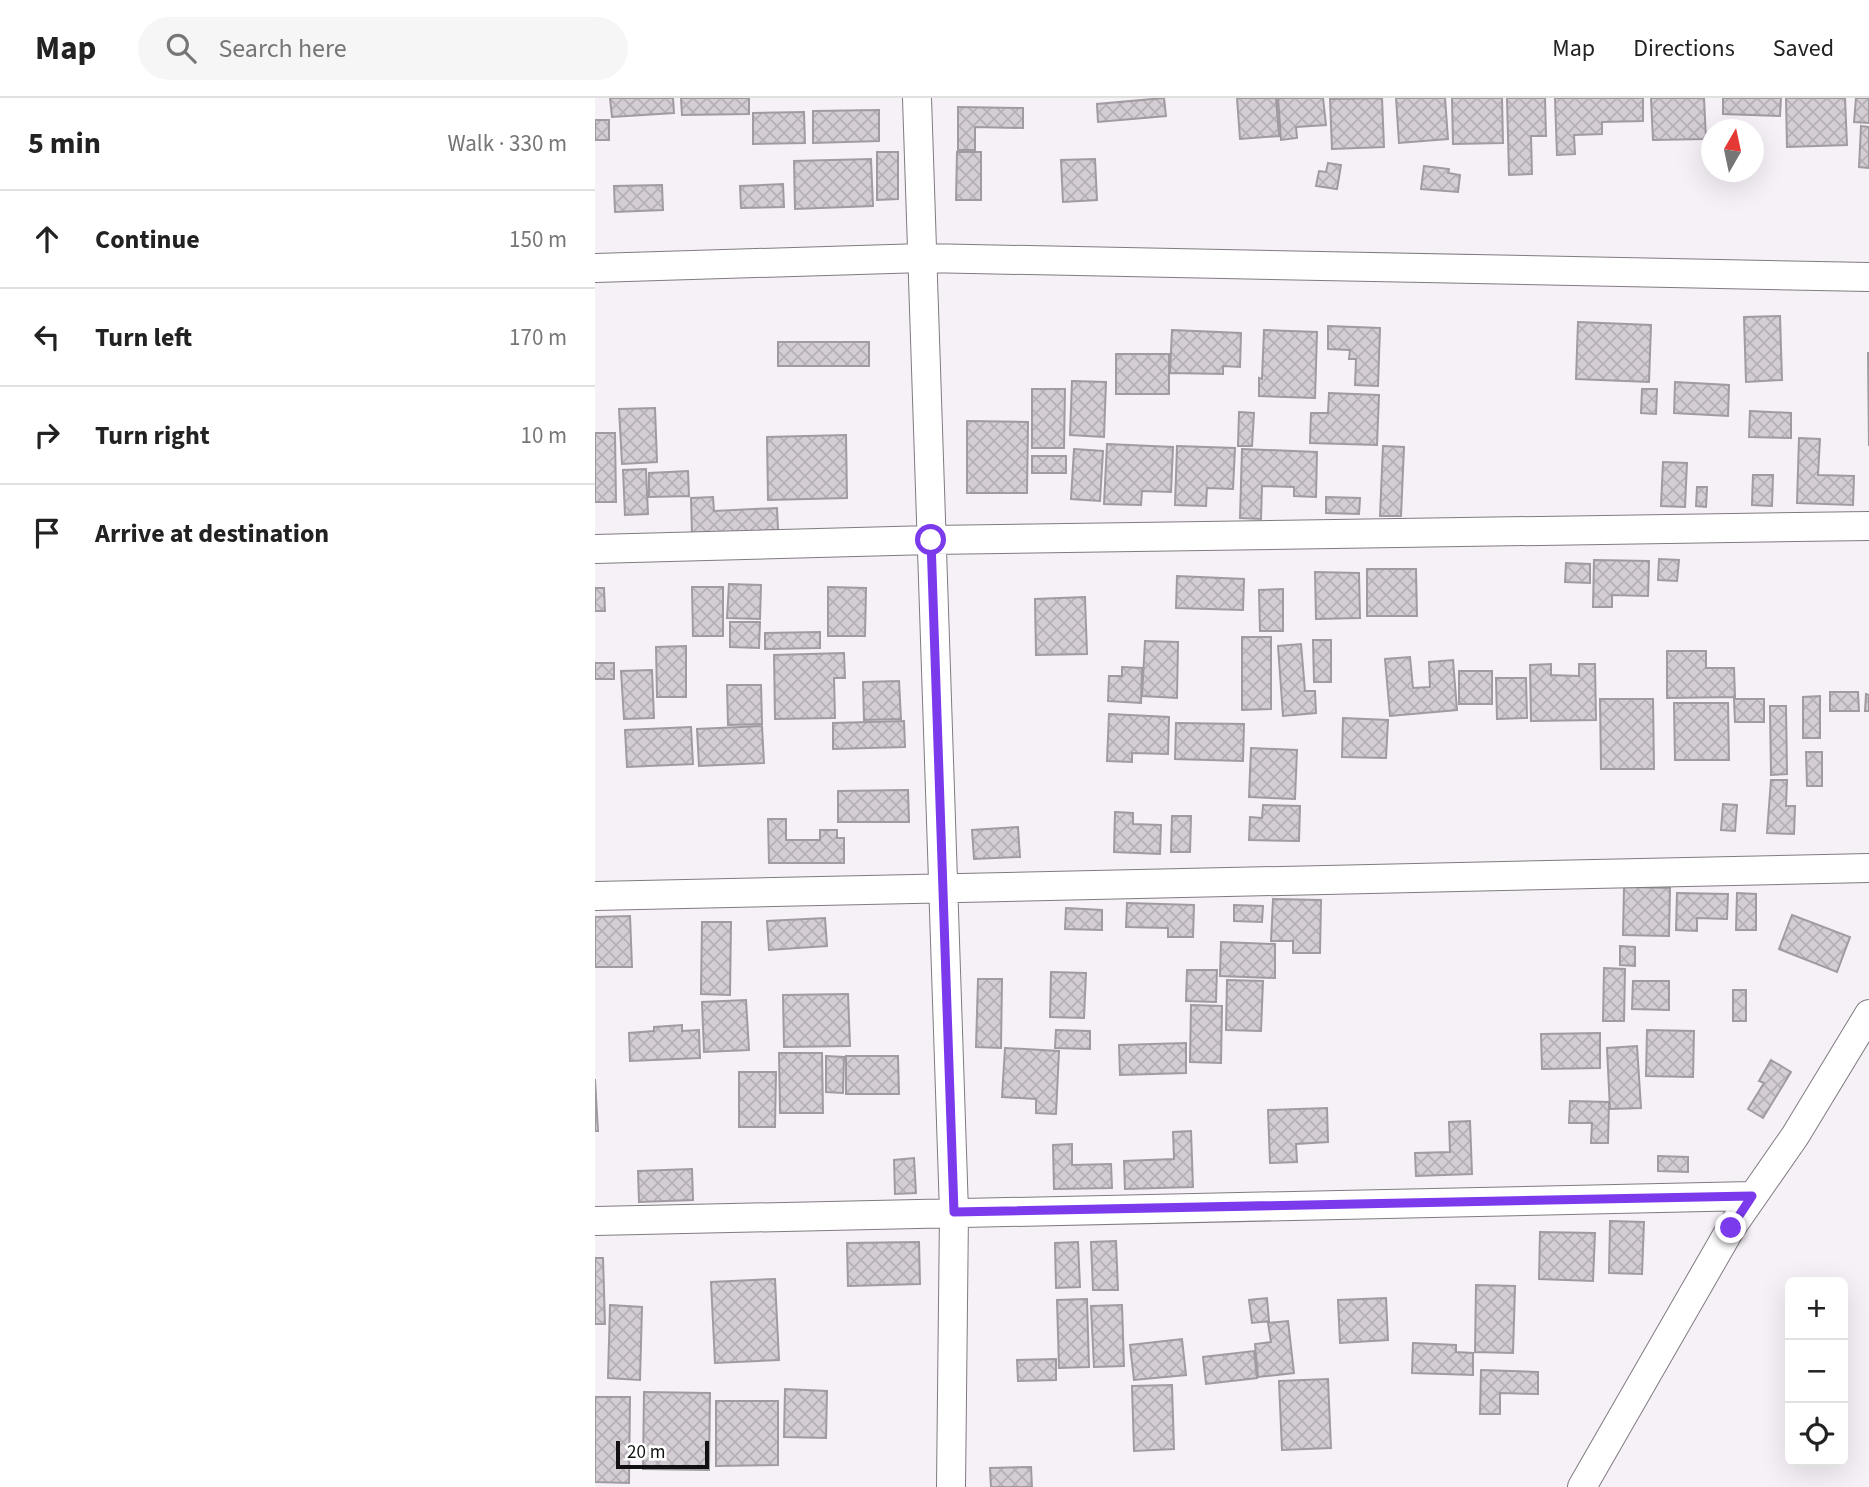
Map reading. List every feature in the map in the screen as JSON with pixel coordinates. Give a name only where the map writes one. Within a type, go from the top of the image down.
[{"type":"street","points":[[917,98],[941,888],[954,1212],[951,1487]]},
{"type":"street","points":[[595,268],[923,258],[1869,277]]},
{"type":"street","points":[[595,549],[931,540],[1869,526]]},
{"type":"street","points":[[595,896],[1869,868]]},
{"type":"street","points":[[1582,1487],[1724,1240],[1795,1136],[1869,1014]]},
{"type":"street","points":[[595,1222],[1752,1196]]},
{"type":"building","points":[[610,98],[673,98],[674,113],[612,117]]},
{"type":"building","points":[[681,98],[749,98],[749,114],[682,115]]},
{"type":"building","points":[[1164,98],[1166,116],[1098,122],[1097,104]]},
{"type":"building","points":[[1237,98],[1276,98],[1279,136],[1240,139]]},
{"type":"building","points":[[1278,98],[1323,98],[1326,125],[1296,127],[1297,138],[1281,140]]},
{"type":"building","points":[[1382,98],[1384,147],[1332,149],[1330,99]]},
{"type":"building","points":[[1396,98],[1445,98],[1448,139],[1399,143]]},
{"type":"building","points":[[1452,98],[1502,98],[1503,143],[1453,144]]},
{"type":"building","points":[[1507,98],[1545,98],[1546,136],[1531,136],[1532,174],[1509,175]]},
{"type":"building","points":[[1555,98],[1643,98],[1643,121],[1602,122],[1602,134],[1574,135],[1575,154],[1557,155]]},
{"type":"building","points":[[1651,98],[1704,98],[1705,119],[1701,119],[1701,139],[1653,140]]},
{"type":"building","points":[[1723,98],[1781,98],[1780,116],[1723,114]]},
{"type":"building","points":[[1786,98],[1845,98],[1847,145],[1787,147]]},
{"type":"building","points":[[1856,98],[1869,98],[1869,123],[1854,122]]},
{"type":"building","points":[[958,107],[1023,108],[1023,128],[975,127],[975,150],[958,150]]},
{"type":"building","points":[[879,110],[879,141],[813,143],[813,111]]},
{"type":"building","points":[[804,112],[805,143],[753,144],[753,113]]},
{"type":"building","points":[[595,120],[609,120],[609,140],[595,140]]},
{"type":"building","points":[[1861,126],[1869,127],[1869,168],[1859,167]]},
{"type":"building","points":[[877,152],[898,152],[898,199],[877,200]]},
{"type":"building","points":[[957,152],[981,152],[981,200],[956,200]]},
{"type":"building","points":[[871,159],[873,206],[795,209],[794,161]]},
{"type":"building","points":[[1095,159],[1097,200],[1063,202],[1061,160]]},
{"type":"building","points":[[1328,163],[1341,165],[1337,189],[1316,186],[1319,171],[1326,172]]},
{"type":"building","points":[[1424,166],[1449,169],[1448,173],[1460,175],[1458,192],[1421,189]]},
{"type":"building","points":[[783,184],[784,207],[741,208],[740,186]]},
{"type":"building","points":[[662,185],[663,210],[615,212],[614,186]]},
{"type":"building","points":[[1780,316],[1782,380],[1746,382],[1744,317]]},
{"type":"building","points":[[1578,322],[1651,325],[1649,382],[1576,379]]},
{"type":"building","points":[[1328,326],[1380,328],[1378,386],[1355,385],[1356,359],[1349,359],[1350,350],[1328,349]]},
{"type":"building","points":[[1172,330],[1241,333],[1240,367],[1223,366],[1223,374],[1170,373]]},
{"type":"building","points":[[1264,330],[1317,332],[1315,398],[1259,396]]},
{"type":"building","points":[[778,342],[869,342],[869,366],[778,366]]},
{"type":"building","points":[[1868,353],[1869,353],[1869,446]]},
{"type":"building","points":[[1116,354],[1169,354],[1169,394],[1116,394]]},
{"type":"building","points":[[1072,381],[1106,382],[1104,437],[1070,435]]},
{"type":"building","points":[[1675,382],[1729,385],[1728,416],[1674,413]]},
{"type":"building","points":[[1032,389],[1065,389],[1064,448],[1032,448]]},
{"type":"building","points":[[1642,389],[1657,389],[1656,414],[1641,413]]},
{"type":"building","points":[[1329,393],[1379,395],[1377,445],[1310,443],[1311,413],[1328,413]]},
{"type":"building","points":[[655,408],[657,462],[622,464],[619,409]]},
{"type":"building","points":[[1750,411],[1791,413],[1791,438],[1749,437]]},
{"type":"building","points":[[1239,412],[1254,413],[1252,446],[1238,446]]},
{"type":"building","points":[[967,421],[1028,422],[1027,493],[967,493]]},
{"type":"building","points":[[595,433],[615,433],[616,502],[595,502]]},
{"type":"building","points":[[846,435],[847,498],[768,500],[767,437]]},
{"type":"building","points":[[1799,438],[1820,439],[1818,475],[1854,476],[1853,505],[1797,503]]},
{"type":"building","points":[[1107,444],[1173,447],[1171,492],[1142,491],[1141,505],[1104,504]]},
{"type":"building","points":[[1177,446],[1235,448],[1233,489],[1207,488],[1206,506],[1175,505]]},
{"type":"building","points":[[1383,446],[1404,447],[1401,516],[1380,516]]},
{"type":"building","points":[[1074,449],[1103,451],[1100,501],[1071,499]]},
{"type":"building","points":[[1242,449],[1317,452],[1316,497],[1294,496],[1294,487],[1262,486],[1261,519],[1240,518]]},
{"type":"building","points":[[1032,456],[1066,456],[1066,473],[1032,473]]},
{"type":"building","points":[[1663,462],[1687,463],[1685,507],[1661,506]]},
{"type":"building","points":[[646,469],[648,514],[625,515],[623,470]]},
{"type":"building","points":[[688,471],[689,496],[649,497],[649,473]]},
{"type":"building","points":[[1753,475],[1773,475],[1772,506],[1752,505]]},
{"type":"building","points":[[1697,487],[1707,487],[1706,507],[1696,506]]},
{"type":"building","points":[[713,497],[714,511],[777,508],[778,530],[692,535],[691,498]]},
{"type":"building","points":[[1326,497],[1360,498],[1359,514],[1326,513]]},
{"type":"building","points":[[1659,559],[1679,560],[1677,581],[1658,580]]},
{"type":"building","points":[[1594,560],[1649,561],[1648,596],[1612,595],[1612,607],[1593,607]]},
{"type":"building","points":[[1566,563],[1590,564],[1590,583],[1565,582]]},
{"type":"building","points":[[1367,569],[1416,569],[1417,616],[1367,616]]},
{"type":"building","points":[[1315,572],[1359,573],[1360,618],[1316,619]]},
{"type":"building","points":[[1177,576],[1244,579],[1243,610],[1176,608]]},
{"type":"building","points":[[729,584],[761,585],[760,619],[727,618]]},
{"type":"building","points":[[692,587],[723,587],[723,636],[693,636]]},
{"type":"building","points":[[828,587],[866,588],[865,636],[828,636]]},
{"type":"building","points":[[595,588],[604,588],[605,611],[595,611]]},
{"type":"building","points":[[1283,589],[1283,631],[1260,631],[1259,590]]},
{"type":"building","points":[[1085,597],[1087,654],[1036,655],[1035,599]]},
{"type":"building","points":[[730,622],[760,622],[759,648],[730,647]]},
{"type":"building","points":[[820,632],[820,648],[765,649],[765,633]]},
{"type":"building","points":[[1242,637],[1271,637],[1271,709],[1242,710]]},
{"type":"building","points":[[1313,640],[1331,640],[1331,682],[1314,682]]},
{"type":"building","points":[[1145,641],[1178,642],[1177,698],[1142,696]]},
{"type":"building","points":[[1301,644],[1305,691],[1315,691],[1316,713],[1283,716],[1278,646]]},
{"type":"building","points":[[686,646],[686,697],[657,697],[656,647]]},
{"type":"building","points":[[1667,651],[1706,651],[1706,668],[1734,668],[1735,697],[1667,698]]},
{"type":"building","points":[[844,653],[845,678],[834,678],[835,718],[775,719],[774,655]]},
{"type":"building","points":[[1410,657],[1413,688],[1430,687],[1429,662],[1453,660],[1457,710],[1390,716],[1385,659]]},
{"type":"building","points":[[595,663],[614,663],[614,679],[595,679]]},
{"type":"building","points":[[1551,664],[1551,675],[1579,676],[1579,664],[1595,664],[1596,720],[1531,721],[1530,665]]},
{"type":"building","points":[[1122,667],[1142,668],[1141,703],[1108,701],[1109,676],[1122,676]]},
{"type":"building","points":[[652,670],[654,718],[624,719],[621,671]]},
{"type":"building","points":[[1459,671],[1492,671],[1492,704],[1459,704]]},
{"type":"building","points":[[1496,678],[1526,678],[1527,718],[1497,719]]},
{"type":"building","points":[[899,681],[901,719],[864,720],[863,682]]},
{"type":"building","points":[[727,685],[761,685],[762,724],[728,725]]},
{"type":"building","points":[[1830,692],[1858,692],[1859,711],[1830,711]]},
{"type":"building","points":[[1866,694],[1869,695],[1869,711],[1865,711]]},
{"type":"building","points":[[1820,696],[1820,738],[1803,738],[1803,697]]},
{"type":"building","points":[[1600,699],[1653,699],[1654,769],[1601,769]]},
{"type":"building","points":[[1734,699],[1764,699],[1764,722],[1735,722]]},
{"type":"building","points":[[1674,703],[1728,703],[1729,760],[1675,760]]},
{"type":"building","points":[[1770,706],[1786,706],[1787,774],[1771,775]]},
{"type":"building","points":[[1109,714],[1169,717],[1168,754],[1132,753],[1132,762],[1107,761]]},
{"type":"building","points":[[1343,718],[1388,720],[1386,758],[1342,757]]},
{"type":"building","points":[[904,721],[905,747],[833,749],[833,723]]},
{"type":"building","points":[[1176,723],[1244,724],[1243,761],[1175,759]]},
{"type":"building","points":[[762,726],[764,763],[699,766],[697,729]]},
{"type":"building","points":[[691,727],[693,764],[627,767],[625,730]]},
{"type":"building","points":[[1251,748],[1297,750],[1295,799],[1249,797]]},
{"type":"building","points":[[1806,752],[1822,752],[1822,786],[1807,786]]},
{"type":"building","points":[[1771,780],[1787,780],[1786,806],[1795,806],[1794,834],[1767,833]]},
{"type":"building","points":[[908,790],[909,822],[838,822],[838,791]]},
{"type":"building","points":[[1723,804],[1737,805],[1735,831],[1721,830]]},
{"type":"building","points":[[1263,805],[1300,806],[1299,841],[1249,840],[1250,817],[1262,818]]},
{"type":"building","points":[[1115,812],[1133,813],[1133,824],[1161,825],[1160,854],[1114,852]]},
{"type":"building","points":[[1172,816],[1191,816],[1190,852],[1171,852]]},
{"type":"building","points":[[768,819],[786,819],[786,840],[820,840],[820,830],[837,830],[837,838],[844,838],[844,863],[769,863]]},
{"type":"building","points":[[1018,827],[1020,857],[974,859],[972,830]]},
{"type":"building","points":[[1624,887],[1670,888],[1669,936],[1623,935]]},
{"type":"building","points":[[1677,893],[1728,894],[1727,919],[1697,918],[1697,931],[1676,930]]},
{"type":"building","points":[[1737,893],[1756,894],[1756,930],[1736,930]]},
{"type":"building","points":[[1273,899],[1321,900],[1320,953],[1293,953],[1293,941],[1271,941]]},
{"type":"building","points":[[1127,903],[1194,905],[1193,937],[1168,937],[1168,928],[1126,927]]},
{"type":"building","points":[[1234,905],[1263,906],[1262,922],[1234,921]]},
{"type":"building","points":[[1066,908],[1102,910],[1102,930],[1065,929]]},
{"type":"building","points":[[1792,915],[1850,937],[1837,972],[1779,949]]},
{"type":"building","points":[[630,916],[632,967],[595,967],[595,917]]},
{"type":"building","points":[[825,918],[827,946],[769,950],[767,921]]},
{"type":"building","points":[[702,922],[731,922],[730,995],[701,994]]},
{"type":"building","points":[[1221,942],[1275,944],[1275,978],[1220,976]]},
{"type":"building","points":[[1620,946],[1635,947],[1635,966],[1620,965]]},
{"type":"building","points":[[1604,968],[1625,969],[1624,1021],[1603,1021]]},
{"type":"building","points":[[1187,970],[1217,970],[1216,1002],[1186,1001]]},
{"type":"building","points":[[1051,972],[1086,973],[1084,1018],[1050,1017]]},
{"type":"building","points":[[978,979],[1002,979],[1001,1048],[976,1047]]},
{"type":"building","points":[[1227,980],[1263,981],[1261,1031],[1226,1030]]},
{"type":"building","points":[[1633,981],[1669,981],[1669,1010],[1632,1009]]},
{"type":"building","points":[[1733,990],[1746,990],[1746,1021],[1733,1021]]},
{"type":"building","points":[[848,994],[850,1046],[784,1047],[783,995]]},
{"type":"building","points":[[746,1000],[749,1050],[704,1052],[702,1002]]},
{"type":"building","points":[[1191,1005],[1222,1006],[1221,1063],[1190,1062]]},
{"type":"building","points":[[682,1025],[682,1031],[699,1030],[700,1058],[630,1061],[629,1033],[654,1031],[654,1027]]},
{"type":"building","points":[[1056,1030],[1090,1031],[1090,1049],[1055,1048]]},
{"type":"building","points":[[1647,1030],[1694,1031],[1693,1077],[1646,1076]]},
{"type":"building","points":[[1600,1033],[1600,1068],[1542,1069],[1541,1034]]},
{"type":"building","points":[[1186,1043],[1186,1073],[1120,1075],[1119,1045]]},
{"type":"building","points":[[1637,1046],[1641,1108],[1610,1109],[1607,1048]]},
{"type":"building","points":[[1005,1048],[1059,1051],[1056,1114],[1036,1113],[1036,1099],[1002,1097]]},
{"type":"building","points":[[779,1053],[822,1053],[823,1113],[780,1113]]},
{"type":"building","points":[[826,1056],[844,1057],[843,1093],[826,1092]]},
{"type":"building","points":[[846,1056],[898,1056],[899,1094],[846,1094]]},
{"type":"building","points":[[1771,1060],[1791,1072],[1763,1118],[1748,1109],[1764,1083],[1759,1081]]},
{"type":"building","points":[[739,1072],[776,1072],[775,1127],[739,1127]]},
{"type":"building","points":[[595,1079],[598,1131],[595,1131]]},
{"type":"building","points":[[1570,1101],[1609,1102],[1608,1143],[1591,1143],[1592,1123],[1569,1123]]},
{"type":"building","points":[[1327,1108],[1328,1142],[1296,1144],[1297,1162],[1270,1163],[1268,1110]]},
{"type":"building","points":[[1470,1121],[1472,1174],[1416,1176],[1415,1153],[1450,1152],[1449,1122]]},
{"type":"building","points":[[1191,1131],[1193,1187],[1125,1189],[1124,1161],[1174,1159],[1173,1132]]},
{"type":"building","points":[[1072,1144],[1072,1165],[1111,1164],[1112,1188],[1054,1189],[1053,1145]]},
{"type":"building","points":[[1658,1156],[1688,1157],[1688,1172],[1658,1171]]},
{"type":"building","points":[[914,1158],[916,1193],[895,1194],[894,1160]]},
{"type":"building","points":[[692,1169],[693,1200],[639,1202],[638,1171]]},
{"type":"building","points":[[1610,1221],[1644,1222],[1642,1274],[1609,1273]]},
{"type":"building","points":[[1540,1232],[1595,1233],[1593,1281],[1539,1279]]},
{"type":"building","points":[[1116,1241],[1118,1290],[1093,1290],[1091,1242]]},
{"type":"building","points":[[919,1242],[920,1284],[848,1286],[847,1243]]},
{"type":"building","points":[[1078,1242],[1080,1287],[1056,1288],[1055,1243]]},
{"type":"building","points":[[595,1258],[603,1258],[605,1324],[595,1324]]},
{"type":"building","points":[[775,1279],[779,1360],[715,1363],[711,1282]]},
{"type":"building","points":[[1476,1285],[1515,1286],[1513,1353],[1475,1352]]},
{"type":"building","points":[[1267,1298],[1269,1321],[1252,1323],[1249,1300]]},
{"type":"building","points":[[1386,1298],[1388,1340],[1340,1343],[1338,1300]]},
{"type":"building","points":[[1087,1299],[1089,1367],[1059,1368],[1057,1300]]},
{"type":"building","points":[[610,1305],[642,1307],[640,1380],[608,1378]]},
{"type":"building","points":[[1122,1305],[1124,1366],[1094,1367],[1091,1306]]},
{"type":"building","points":[[1288,1321],[1294,1373],[1258,1377],[1255,1344],[1271,1342],[1268,1323]]},
{"type":"building","points":[[1182,1339],[1186,1375],[1134,1380],[1130,1345]]},
{"type":"building","points":[[1413,1343],[1456,1345],[1456,1352],[1473,1353],[1473,1375],[1412,1373]]},
{"type":"building","points":[[1254,1351],[1257,1378],[1206,1384],[1203,1357]]},
{"type":"building","points":[[1056,1359],[1056,1380],[1018,1381],[1017,1360]]},
{"type":"building","points":[[1481,1370],[1538,1372],[1538,1394],[1500,1393],[1500,1414],[1480,1414]]},
{"type":"building","points":[[1328,1379],[1331,1448],[1282,1450],[1279,1381]]},
{"type":"building","points":[[1172,1385],[1174,1449],[1134,1451],[1132,1386]]},
{"type":"building","points":[[785,1389],[827,1391],[826,1438],[784,1437]]},
{"type":"building","points":[[644,1392],[710,1393],[709,1470],[643,1469]]},
{"type":"building","points":[[595,1397],[630,1397],[629,1483],[595,1482]]},
{"type":"building","points":[[716,1401],[778,1401],[778,1465],[716,1466]]},
{"type":"building","points":[[1031,1467],[1032,1487],[991,1487],[990,1468]]},
{"type":"route","points":[[931,540],[954,1212],[1752,1196],[1731,1228]]}]
